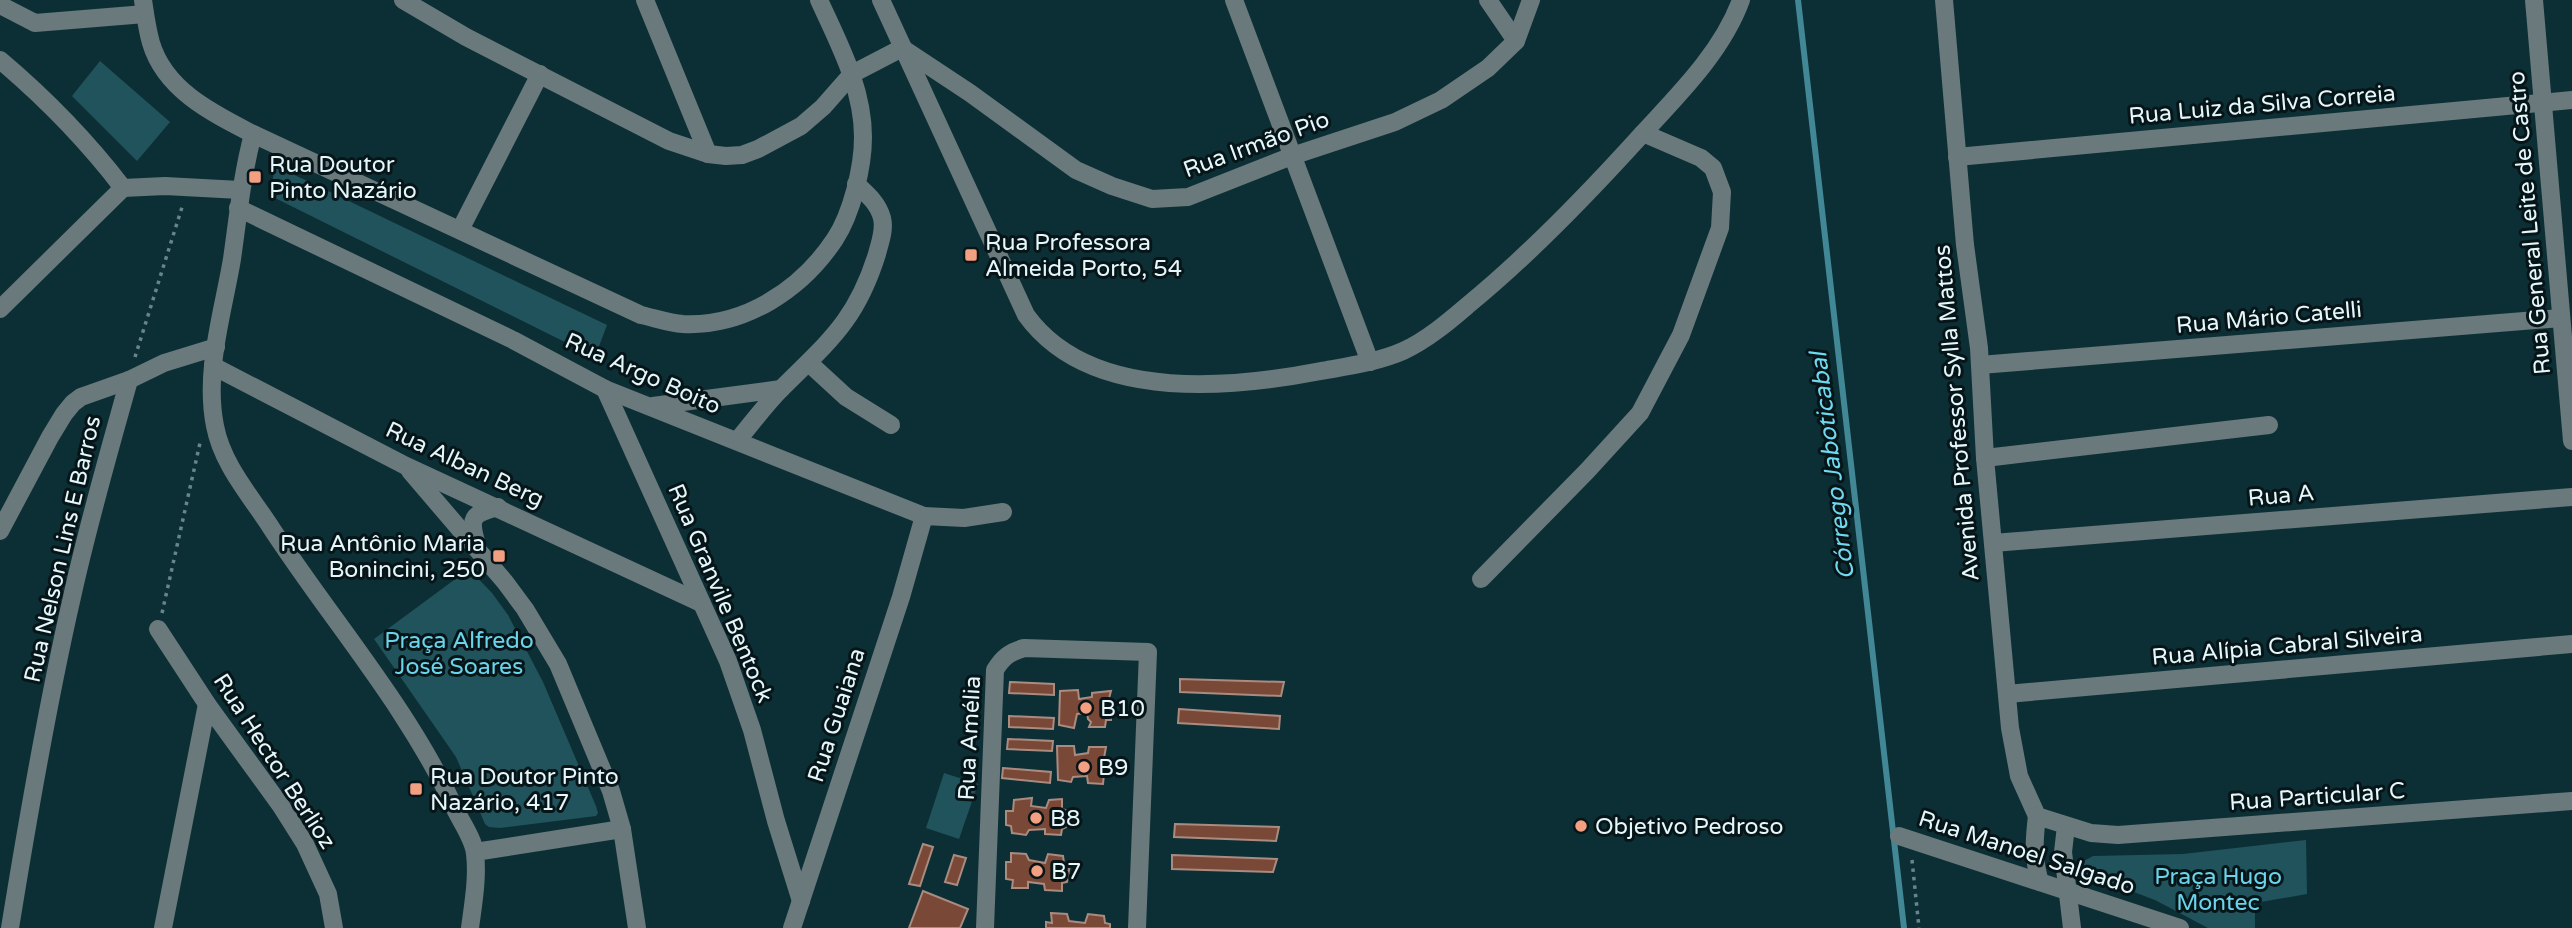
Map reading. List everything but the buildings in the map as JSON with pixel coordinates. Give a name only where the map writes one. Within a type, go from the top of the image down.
[{"type":"street","points":[[403,0],[466,37],[669,141],[708,154],[726,156],[742,155],[758,149],[802,126],[852,74],[902,48]]},
{"type":"street","points":[[645,0],[708,154]]},
{"type":"street","points":[[0,5],[36,23],[144,7],[151,44],[163,69],[186,94],[206,109],[253,134],[641,315],[683,324],[712,322],[771,303],[800,279],[836,238],[852,201],[863,137],[852,74],[819,0]]},
{"type":"street","points":[[881,0],[1026,316],[1040,335],[1066,355],[1102,370],[1142,379],[1204,384],[1285,378],[1370,362],[1404,351],[1445,324],[1487,290],[1575,208],[1715,49],[1735,17],[1741,0]]},
{"type":"street","points":[[1234,0],[1370,362]]},
{"type":"street","points":[[1488,0],[1516,41]]},
{"type":"street","name":"Rua Irmão Pio","points":[[902,48],[970,93],[1076,170],[1112,186],[1153,199],[1188,197],[1292,156],[1395,122],[1441,100],[1488,68],[1516,41],[1531,0]]},
{"type":"street","name":"Avenida Professor Sylla Mattos","points":[[1944,0],[1957,157],[1980,365],[1985,458],[2012,740],[2019,776],[2037,816],[2033,845],[2040,882]]},
{"type":"street","name":"Rua General Leite de Castro","points":[[2534,0],[2572,441]]},
{"type":"street","points":[[0,60],[30,86],[99,157],[123,188]]},
{"type":"street","points":[[460,230],[540,74]]},
{"type":"street","name":"Rua Luiz da Silva Correia","points":[[1957,157],[2572,100]]},
{"type":"street","points":[[1481,579],[1640,413],[1681,335],[1707,264],[1720,228],[1722,191],[1713,168],[1701,159],[1643,133]]},
{"type":"street","points":[[253,134],[239,199],[213,366],[211,395],[215,427],[222,452],[287,553],[408,721],[439,773],[475,852],[470,928]]},
{"type":"street","points":[[737,441],[781,389],[841,328],[860,300],[883,234],[883,219],[877,206],[856,184]]},
{"type":"street","points":[[0,309],[123,188],[189,187],[239,199]]},
{"type":"street","name":"Rua Argo Boito","points":[[239,199],[606,389],[924,516],[964,518],[1003,513]]},
{"type":"street","name":"Rua Mário Catelli","points":[[1980,365],[2561,318]]},
{"type":"street","points":[[0,531],[64,414],[81,397],[129,380],[164,363],[216,347]]},
{"type":"street","points":[[809,363],[846,397],[891,425]]},
{"type":"street","name":"Rua Alban Berg","points":[[213,366],[406,466],[699,602]]},
{"type":"street","name":"Rua Nelson Lins E Barros","points":[[10,928],[71,598],[129,380]]},
{"type":"street","name":"Rua Granvile Bentock","points":[[606,389],[699,602],[716,631],[752,730],[801,901]]},
{"type":"street","points":[[653,406],[781,389]]},
{"type":"street","points":[[1985,458],[2269,425]]},
{"type":"street","points":[[406,466],[478,548],[525,609],[558,664],[611,791],[622,829],[637,928]]},
{"type":"street","name":"Rua A","points":[[1993,543],[2572,497]]},
{"type":"street","points":[[478,548],[472,519],[478,512],[498,507]]},
{"type":"street","name":"Rua Guaiana","points":[[792,928],[901,597],[924,516]]},
{"type":"street","name":"Rua Hector Berlioz","points":[[158,629],[305,844],[328,894],[334,928]]},
{"type":"street","name":"Rua Alípia Cabral Silveira","points":[[2007,694],[2572,644]]},
{"type":"street","name":"Rua Amélia","points":[[985,928],[995,670],[1000,661],[1011,652],[1024,648],[1148,652],[1138,928]]},
{"type":"street","points":[[163,928],[207,704]]},
{"type":"street","name":"Rua Particular C","points":[[2066,827],[2103,835],[2118,835],[2572,801]]},
{"type":"street","points":[[2037,816],[2066,827],[2063,852],[2072,928]]},
{"type":"street","points":[[475,852],[622,829]]},
{"type":"street","name":"Rua Manoel Salgado","points":[[1904,838],[2180,928]]},
{"type":"street","points":[[322,928],[328,894]]},
{"type":"path","points":[[129,380],[141,334],[189,187]]},
{"type":"path","points":[[158,629],[202,434]]},
{"type":"path","points":[[1904,838],[1919,928]]},
{"type":"green space","points":[[100,61],[170,122],[137,161],[72,96]]},
{"type":"green space","points":[[278,167],[607,325],[595,357],[273,197],[274,169]]},
{"type":"green space","name":"Praça Alfredo José Soares","points":[[469,569],[508,615],[543,682],[596,806],[596,816],[500,828],[485,824],[456,757],[374,639]]},
{"type":"green space","points":[[944,773],[978,784],[959,839],[926,828]]},
{"type":"green space","name":"Praça Hugo Montec","points":[[2306,840],[2307,894],[2255,903],[2255,928],[2208,928],[2155,900],[2086,874],[2082,862],[2093,856],[2183,854]]},
{"type":"waterway","name":"Córrego Jaboticabal","points":[[1798,0],[1904,928]]},
{"type":"place","name":"Rua Doutor Pinto Nazário","points":[[255,177]]},
{"type":"place","name":"Rua Professora Almeida Porto, 54","points":[[971,255]]},
{"type":"place","name":"Rua Antônio Maria Bonincini, 250","points":[[499,556]]},
{"type":"place","name":"B10","points":[[1086,708]]},
{"type":"place","name":"B9","points":[[1084,767]]},
{"type":"place","name":"Rua Doutor Pinto Nazário, 417","points":[[416,789]]},
{"type":"place","name":"B8","points":[[1036,818]]},
{"type":"place","name":"Objetivo Pedroso","points":[[1581,826]]},
{"type":"place","name":"B7","points":[[1037,871]]}]
